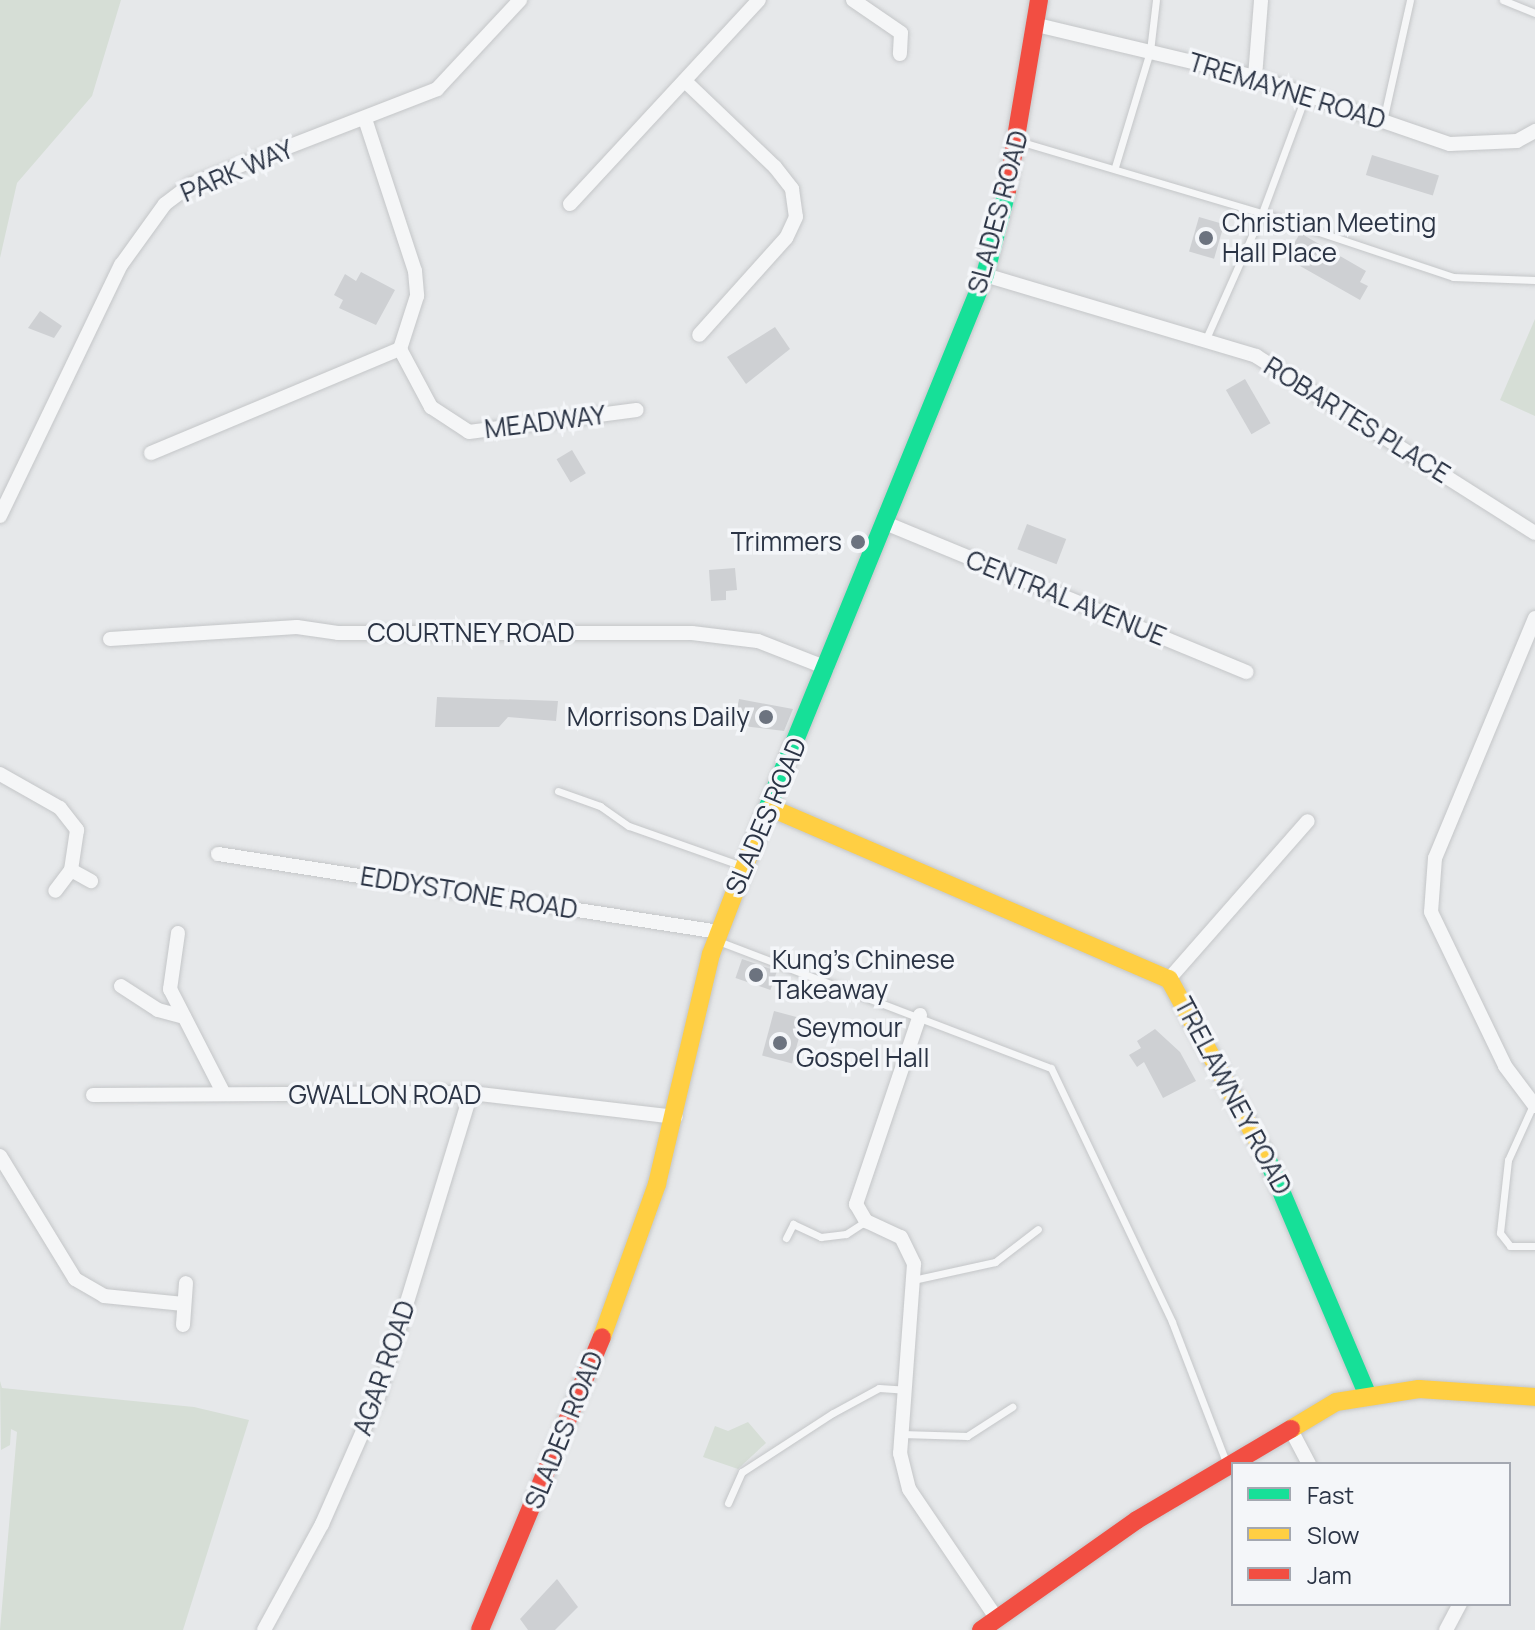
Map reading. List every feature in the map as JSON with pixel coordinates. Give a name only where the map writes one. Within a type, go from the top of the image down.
[{"type":"street","name":"PARK WAY","points":[[0,516],[121,265],[165,204],[190,185],[437,89],[520,0]]},
{"type":"street","points":[[570,204],[687,83],[759,0]]},
{"type":"street","points":[[853,0],[901,33],[900,54]]},
{"type":"street","name":"SLADES ROAD","points":[[480,1630],[609,1319],[676,1117],[718,936],[744,866],[771,808],[985,275],[1020,142],[1039,0]]},
{"type":"street","points":[[1255,77],[1261,0]]},
{"type":"street","name":"TREMAYNE ROAD","points":[[1037,25],[1255,77],[1450,144],[1517,141],[1535,131]]},
{"type":"street","points":[[687,83],[775,167],[792,189],[796,217],[786,238],[699,335]]},
{"type":"street","points":[[151,453],[400,349],[417,296],[415,271],[365,119]]},
{"type":"street","name":"ROBARTES PLACE","points":[[985,275],[1256,356],[1535,533]]},
{"type":"street","name":"MEADWAY","points":[[400,349],[431,407],[469,432],[637,410]]},
{"type":"street","name":"CENTRAL AVENUE","points":[[885,523],[1247,672]]},
{"type":"street","points":[[1534,1106],[1505,1066],[1431,912],[1435,858],[1535,618]]},
{"type":"street","name":"COURTNEY ROAD","points":[[110,639],[297,627],[338,633],[692,633],[758,641],[827,668]]},
{"type":"street","points":[[0,774],[60,808],[77,830],[71,870],[55,891]]},
{"type":"street","name":"TRELAWNEY ROAD","points":[[771,808],[1169,979],[1277,1177],[1367,1394]]},
{"type":"street","points":[[1169,979],[1308,821]]},
{"type":"street","name":"EDDYSTONE ROAD","points":[[218,854],[718,936]]},
{"type":"street","points":[[71,870],[91,881]]},
{"type":"street","points":[[178,933],[170,989],[224,1094]]},
{"type":"street","points":[[121,986],[158,1010],[184,1017]]},
{"type":"street","points":[[920,1015],[856,1204],[866,1221],[886,1227],[911,1249],[913,1280],[902,1434],[909,1489],[989,1624],[1231,1464]]},
{"type":"street","name":"GWALLON ROAD","points":[[93,1095],[471,1093],[676,1117]]},
{"type":"street","name":"AGAR ROAD","points":[[264,1630],[322,1524],[378,1397],[471,1093]]},
{"type":"street","points":[[0,1156],[75,1279],[104,1296],[184,1304]]},
{"type":"street","points":[[183,1325],[186,1283]]},
{"type":"street","points":[[1235,1462],[1336,1402],[1367,1394],[1419,1389],[1535,1397]]},
{"type":"street","points":[[1290,1428],[1308,1462]]},
{"type":"street","points":[[1446,1630],[1459,1606]]},
{"type":"lane","points":[[1115,167],[1150,51],[1156,0]]},
{"type":"lane","points":[[1383,121],[1410,0]]},
{"type":"lane","points":[[1503,0],[1535,13]]},
{"type":"lane","points":[[1205,341],[1262,213],[1306,94]]},
{"type":"lane","points":[[1020,142],[1115,167],[1453,277],[1535,280]]},
{"type":"lane","points":[[558,791],[600,806],[629,826],[744,866]]},
{"type":"lane","points":[[718,936],[1051,1068],[1172,1322],[1228,1466]]},
{"type":"lane","points":[[1534,1106],[1508,1160],[1500,1233],[1510,1246],[1535,1246]]},
{"type":"lane","points":[[786,1238],[793,1224],[821,1237],[846,1234],[866,1221]]},
{"type":"lane","points":[[913,1280],[985,1267],[1038,1229]]},
{"type":"lane","points":[[728,1503],[742,1472],[833,1413],[879,1388],[905,1390]]},
{"type":"lane","points":[[902,1434],[977,1433],[1012,1407]]},
{"type":"shaded area","points":[[0,0],[121,0],[92,96],[17,183],[0,258]]},
{"type":"shaded area","points":[[1535,319],[1535,416],[1500,400]]},
{"type":"shaded area","points":[[0,1381],[2,1388],[194,1407],[249,1420],[183,1630],[0,1630],[17,1432],[11,1429],[10,1445],[1,1450]]},
{"type":"shaded area","points":[[748,1422],[766,1443],[738,1469],[703,1457],[715,1426],[728,1431]]},
{"type":"building","points":[[1372,155],[1439,175],[1433,196],[1366,175]]},
{"type":"building","name":"Christian Meeting Hall Place","points":[[1199,217],[1224,224],[1214,259],[1189,252]]},
{"type":"building","points":[[1300,233],[1366,271],[1360,282],[1368,286],[1360,300],[1286,258]]},
{"type":"building","points":[[361,272],[395,290],[376,325],[339,308],[343,300],[334,295],[345,274],[356,281]]},
{"type":"building","points":[[40,311],[62,326],[54,338],[28,328]]},
{"type":"building","points":[[775,327],[790,349],[746,384],[727,357]]},
{"type":"building","points":[[1245,379],[1270,423],[1251,434],[1226,390]]},
{"type":"building","points":[[572,450],[586,473],[570,482],[557,459]]},
{"type":"building","points":[[1027,524],[1066,539],[1057,564],[1017,549]]},
{"type":"building","points":[[735,568],[737,590],[726,591],[726,600],[711,601],[709,570]]},
{"type":"building","points":[[437,697],[558,701],[556,721],[508,717],[499,727],[435,727]]},
{"type":"building","name":"Morrisons Daily","points":[[739,699],[793,709],[784,731],[734,725]]},
{"type":"building","name":"Kung's Chinese Takeaway","points":[[742,959],[777,971],[770,990],[735,978]]},
{"type":"building","name":"Seymour Gospel Hall","points":[[774,1011],[804,1019],[792,1063],[762,1055]]},
{"type":"building","points":[[1155,1029],[1180,1052],[1196,1081],[1163,1098],[1144,1062],[1137,1067],[1129,1055],[1141,1048],[1137,1041]]},
{"type":"building","points":[[557,1579],[578,1607],[555,1630],[528,1630],[520,1619]]},
{"type":"traffic: fast","points":[[761,824],[985,275],[1007,191]]},
{"type":"traffic: fast","points":[[1267,1158],[1367,1394]]},
{"type":"traffic: slow","points":[[771,808],[1169,979],[1267,1158]]},
{"type":"traffic: slow","points":[[602,1337],[657,1184],[711,954],[761,824]]},
{"type":"traffic: slow","points":[[1291,1429],[1336,1402],[1419,1389],[1535,1397]]},
{"type":"traffic: jam","points":[[1007,191],[1039,0]]},
{"type":"traffic: jam","points":[[480,1630],[602,1337]]},
{"type":"traffic: jam","points":[[1235,1462],[1291,1429]]},
{"type":"traffic: jam","points":[[981,1630],[1137,1520],[1231,1464]]},
{"type":"place","name":"Christian Meeting Hall Place","points":[[1206,238]]},
{"type":"place","name":"Trimmers","points":[[858,542]]},
{"type":"place","name":"Morrisons Daily","points":[[766,717]]},
{"type":"place","name":"Kung's Chinese Takeaway","points":[[756,975]]},
{"type":"place","name":"Seymour Gospel Hall","points":[[780,1043]]}]
